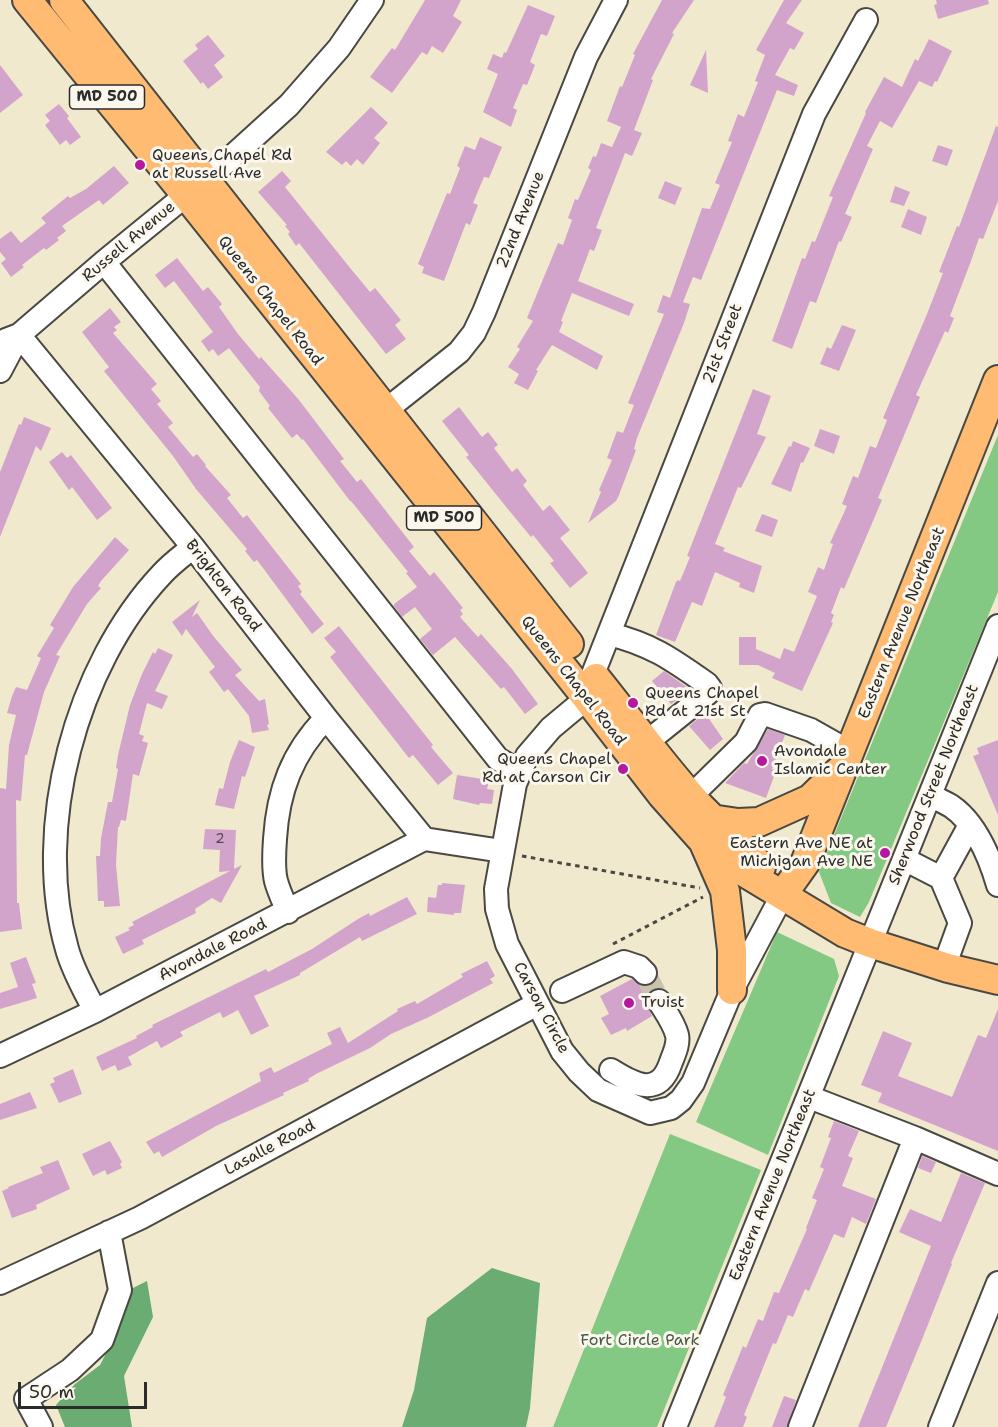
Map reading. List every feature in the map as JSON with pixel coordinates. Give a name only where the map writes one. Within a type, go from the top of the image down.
[{"type":"main road","name":"Queens Chapel Road","points":[[27,0],[196,187],[386,410],[590,686],[662,795],[707,830],[739,869],[837,929],[870,943],[944,967],[998,980]]},
{"type":"main road","name":"Queens Chapel Road","points":[[64,0],[196,187],[590,686],[647,742],[691,796],[707,830]]},
{"type":"main road","name":"Eastern Avenue Northeast","points":[[783,894],[805,863],[998,380]]},
{"type":"main road","points":[[732,990],[732,950],[724,891],[707,830],[738,823],[759,822],[810,799],[847,759]]},
{"type":"street","name":"Russell Avenue","points":[[9,339],[196,187],[289,105],[339,48],[372,0]]},
{"type":"street","name":"22nd Avenue","points":[[386,410],[459,352],[474,333],[586,57],[616,0]]},
{"type":"street","name":"21st Street","points":[[590,686],[814,114],[866,20]]},
{"type":"street","points":[[104,262],[498,759],[520,772]]},
{"type":"street","points":[[0,371],[9,339]]},
{"type":"street","name":"Brighton Road","points":[[9,339],[193,547],[423,839]]},
{"type":"street","points":[[95,1011],[77,976],[67,948],[59,908],[56,868],[57,817],[65,763],[83,702],[104,658],[127,618],[162,573],[193,547]]},
{"type":"street","name":"Sherwood Street Northeast","points":[[870,943],[930,795],[992,658],[998,626]]},
{"type":"street","points":[[609,634],[660,651],[710,688],[708,693],[647,742]]},
{"type":"street","name":"Carson Circle","points":[[590,686],[527,756],[515,784],[512,853],[496,889],[501,926],[507,944],[562,1052],[579,1072],[598,1090],[650,1113],[671,1108],[681,1100],[693,1083],[732,990],[783,894]]},
{"type":"street","points":[[691,796],[746,742],[760,715],[765,714],[811,730],[847,759]]},
{"type":"street","points":[[288,912],[276,880],[274,850],[277,810],[297,756],[310,734],[326,718]]},
{"type":"street","points":[[930,795],[952,807],[970,825],[991,862],[998,885]]},
{"type":"street","points":[[942,878],[970,825]]},
{"type":"street","points":[[423,839],[512,853]]},
{"type":"street","name":"Avondale Road","points":[[0,1056],[95,1011],[288,912],[423,839]]},
{"type":"street","points":[[904,859],[942,878],[960,923],[944,967]]},
{"type":"street","name":"Eastern Avenue Northeast","points":[[675,1427],[870,943]]},
{"type":"street","points":[[562,992],[624,962],[639,967],[645,973]]},
{"type":"street","points":[[611,1070],[643,1087],[658,1083],[668,1071],[677,1047],[677,1035],[659,1001]]},
{"type":"street","name":"Lasalle Road","points":[[0,1282],[140,1218],[537,1005]]},
{"type":"street","points":[[809,1097],[915,1138],[998,1174]]},
{"type":"street","points":[[801,1427],[915,1138]]},
{"type":"street","points":[[41,1427],[26,1399],[70,1370],[102,1340],[120,1290],[109,1232]]},
{"type":"street","points":[[940,1427],[998,1283]]},
{"type":"path","points":[[512,853],[707,892],[607,947]]},
{"type":"green space","points":[[998,435],[998,592],[869,902],[860,917],[831,903],[819,872]]},
{"type":"green space","points":[[777,932],[834,959],[839,976],[768,1155],[696,1122]]},
{"type":"green space","name":"Fort Circle Park","points":[[670,1134],[761,1170],[657,1427],[553,1427]]},
{"type":"green space","points":[[492,1268],[540,1283],[530,1408],[526,1427],[402,1427],[414,1390],[427,1318]]},
{"type":"green space","points":[[147,1281],[153,1317],[124,1376],[132,1427],[65,1427],[56,1405],[75,1384],[100,1365],[121,1325],[131,1289]]},
{"type":"building","points":[[425,0],[461,0],[453,16],[462,22],[443,53],[432,46],[427,55],[422,52],[392,93],[370,77],[392,48],[395,50]]},
{"type":"building","points":[[662,0],[694,0],[672,33],[674,34],[651,79],[653,80],[634,130],[642,133],[632,156],[625,153],[596,228],[602,230],[594,251],[590,249],[578,281],[634,304],[629,316],[572,293],[559,332],[603,356],[597,370],[552,345],[536,370],[538,371],[528,390],[514,383],[519,374],[508,367],[520,349],[517,347],[533,321],[527,318],[558,243],[563,245],[572,220],[568,218],[575,199],[578,200],[591,170],[588,168],[593,156],[596,157],[601,143],[612,147],[621,127],[607,121],[635,55],[633,54]]},
{"type":"building","points":[[784,0],[802,0],[786,23],[804,33],[794,50],[790,48],[775,75],[798,85],[794,96],[777,90],[701,280],[693,277],[683,302],[690,304],[684,323],[637,438],[634,449],[636,450],[619,495],[616,501],[588,523],[612,460],[607,458],[617,431],[623,433],[634,405],[628,403],[664,314],[657,312],[663,295],[670,298],[702,208],[710,209],[720,185],[715,183],[732,142],[728,141],[738,114],[744,117],[758,82],[755,81],[765,55],[756,50]]},
{"type":"building","points":[[936,0],[988,0],[989,4],[938,19],[934,5],[937,4]]},
{"type":"building","points":[[528,5],[555,16],[547,36],[541,34],[530,62],[535,65],[527,85],[523,84],[513,108],[517,110],[511,127],[483,112],[498,74],[487,69],[493,54],[502,58],[504,52],[506,53]]},
{"type":"building","points":[[208,35],[225,56],[214,65],[223,77],[208,89],[203,82],[201,84],[183,61],[198,49],[195,45]]},
{"type":"building","points":[[929,39],[952,51],[937,82],[935,81],[932,87],[919,81],[892,128],[880,121],[867,146],[873,149],[845,214],[852,217],[841,242],[839,241],[816,303],[810,301],[792,349],[772,341],[802,258],[805,259],[812,241],[815,242],[833,197],[829,196],[865,112],[884,77],[902,87],[915,59],[918,61]]},
{"type":"building","points":[[706,50],[708,93],[690,85]]},
{"type":"building","points":[[0,65],[23,95],[0,113]]},
{"type":"building","points":[[59,104],[81,137],[70,145],[66,140],[60,145],[45,125],[50,121],[45,115]]},
{"type":"building","points":[[371,107],[388,123],[374,138],[380,143],[363,165],[357,159],[351,166],[346,161],[342,165],[326,152]]},
{"type":"building","points":[[996,126],[998,127],[998,201],[983,239],[979,238],[950,316],[954,318],[948,333],[945,331],[916,395],[920,397],[878,498],[882,500],[844,589],[841,587],[831,613],[834,615],[831,622],[833,623],[802,691],[772,678],[775,673],[758,665],[739,665],[739,637],[756,637],[756,649],[780,659],[784,648],[794,652],[817,596],[808,592],[818,567],[824,570],[833,544],[830,543],[847,506],[842,504],[853,476],[858,478],[870,446],[876,448],[887,420],[883,418],[943,273],[939,272],[957,226],[959,227]]},
{"type":"building","points":[[480,137],[502,147],[489,178],[484,177],[473,203],[478,205],[470,225],[466,223],[444,281],[422,273],[424,267],[418,264],[447,193],[450,194],[465,146],[475,150]]},
{"type":"building","points":[[938,145],[953,150],[947,166],[932,161]]},
{"type":"building","points":[[114,166],[129,183],[103,205],[99,200],[62,226],[66,231],[57,238],[59,240],[46,250],[44,248],[11,277],[1,263],[6,259],[0,252],[0,239],[11,231],[21,243],[46,223],[41,218],[68,196],[70,198],[86,189]]},
{"type":"building","points":[[282,171],[291,181],[285,187],[370,292],[375,288],[401,320],[395,325],[406,339],[386,354],[299,243],[296,246],[288,234],[290,232],[285,226],[287,225],[258,192]]},
{"type":"building","points":[[665,181],[682,188],[675,205],[658,198]]},
{"type":"building","points":[[895,186],[910,192],[904,206],[890,202]]},
{"type":"building","points":[[908,209],[927,217],[921,235],[901,227]]},
{"type":"building","points":[[177,258],[203,291],[208,287],[222,304],[219,307],[238,334],[299,400],[344,459],[340,461],[357,482],[361,479],[414,547],[409,551],[430,576],[434,572],[463,608],[460,610],[463,614],[460,617],[478,637],[481,634],[512,669],[538,704],[525,714],[504,687],[501,689],[455,637],[433,655],[420,639],[432,629],[415,607],[402,617],[394,604],[417,587],[406,573],[408,572],[303,439],[297,434],[292,438],[268,408],[270,406],[259,391],[260,387],[229,348],[218,356],[213,349],[209,352],[201,341],[213,332],[174,281],[165,288],[155,275]]},
{"type":"building","points":[[110,308],[121,322],[114,327],[117,330],[113,333],[157,384],[151,389],[161,401],[157,404],[173,423],[168,427],[193,457],[197,454],[231,495],[227,498],[243,518],[247,515],[301,584],[298,586],[302,592],[300,594],[324,624],[312,634],[257,560],[254,562],[245,551],[247,549],[196,489],[173,456],[104,371],[109,367],[82,332]]},
{"type":"building","points":[[842,325],[856,330],[839,371],[820,364],[827,347],[831,349]]},
{"type":"building","points":[[753,389],[771,396],[757,434],[766,437],[741,488],[738,487],[715,544],[725,548],[723,551],[762,566],[754,593],[739,587],[740,583],[715,572],[702,606],[692,602],[675,642],[656,635],[676,582],[680,581],[690,557],[687,556]]},
{"type":"building","points":[[459,407],[482,437],[488,432],[498,445],[494,448],[512,472],[517,468],[527,481],[523,485],[543,511],[550,505],[570,530],[560,538],[588,573],[570,588],[550,563],[554,561],[533,535],[531,537],[466,457],[469,455],[442,421]]},
{"type":"building","points":[[24,417],[51,428],[41,451],[36,446],[0,537],[0,472]]},
{"type":"building","points":[[820,429],[840,436],[834,454],[814,446]]},
{"type":"building","points":[[793,441],[810,448],[803,463],[801,462],[791,492],[771,484]]},
{"type":"building","points":[[62,452],[67,458],[71,455],[112,508],[97,520],[72,487],[69,490],[49,462]]},
{"type":"building","points":[[762,514],[778,520],[772,537],[755,531]]},
{"type":"building","points":[[115,537],[129,550],[101,581],[98,586],[101,588],[87,604],[56,655],[60,656],[44,692],[27,755],[25,755],[21,801],[16,800],[17,903],[19,903],[22,929],[0,932],[0,788],[6,789],[9,745],[16,715],[7,713],[16,687],[27,690],[41,658],[37,656],[54,628],[50,625],[73,587]]},
{"type":"building","points":[[200,600],[192,617],[197,613],[242,670],[235,675],[259,701],[265,699],[269,730],[252,733],[249,716],[228,689],[224,692],[209,672],[215,667],[186,629],[182,636],[172,622]]},
{"type":"building","points":[[339,626],[453,773],[438,785],[413,755],[409,758],[330,657],[336,652],[324,638]]},
{"type":"building","points":[[158,648],[173,655],[155,691],[168,696],[162,709],[147,703],[139,734],[144,736],[142,741],[148,743],[139,776],[133,774],[126,821],[121,820],[118,827],[116,865],[120,906],[104,907],[104,901],[98,901],[96,856],[100,856],[108,802],[112,802],[118,755],[130,705],[142,674],[153,652],[155,654]]},
{"type":"building","points":[[664,671],[688,688],[686,690],[688,692],[671,704],[652,681]]},
{"type":"building","points":[[705,713],[723,739],[710,750],[689,726]]},
{"type":"building","name":"Avondale Islamic Center","points":[[768,729],[785,735],[772,769],[776,771],[766,798],[725,783],[744,763],[747,764]]},
{"type":"building","points":[[239,740],[255,747],[245,777],[242,776],[234,809],[215,805],[219,788],[223,789]]},
{"type":"building","points":[[998,740],[998,815],[973,756],[979,754],[977,748]]},
{"type":"building","points":[[457,775],[489,780],[487,789],[494,790],[492,804],[480,803],[479,805],[453,799]]},
{"type":"building","points":[[205,829],[236,830],[234,869],[242,865],[221,903],[212,898],[195,909],[196,913],[142,940],[144,944],[123,954],[115,937],[130,930],[128,928],[134,925],[132,922],[230,871],[219,872],[220,850],[203,849]]},
{"type":"building","points":[[442,883],[465,885],[461,913],[454,913],[454,915],[427,912],[428,897],[436,898],[438,885]]},
{"type":"building","points":[[407,897],[417,914],[362,941],[360,937],[300,975],[254,996],[269,1026],[251,1035],[238,1010],[223,1018],[220,1012],[180,1032],[183,1036],[161,1048],[157,1041],[128,1057],[132,1065],[118,1071],[115,1065],[102,1071],[96,1057],[137,1038],[136,1036],[153,1027],[152,1025],[266,969],[268,972],[312,949],[369,913],[370,916]]},
{"type":"building","points":[[26,957],[36,983],[32,984],[37,998],[0,1009],[0,993],[18,987],[10,963]]},
{"type":"building","points":[[487,961],[495,976],[490,979],[493,983],[316,1074],[308,1079],[309,1081],[283,1093],[284,1095],[216,1126],[162,1157],[159,1151],[154,1154],[146,1142],[261,1081],[259,1073],[271,1067],[274,1073],[332,1044],[327,1033],[340,1027],[348,1043],[398,1011],[397,1009],[415,1001],[417,1004],[463,977],[461,974]]},
{"type":"building","name":"Truist","points":[[632,979],[642,986],[649,986],[656,981],[660,988],[651,990],[647,995],[646,1001],[652,1016],[627,1031],[626,1028],[611,1035],[601,1018],[609,1014],[600,996]]},
{"type":"building","points":[[998,1009],[998,1151],[878,1102],[882,1093],[861,1085],[883,1031],[912,1043],[898,1076],[952,1097],[978,1035],[986,1038]]},
{"type":"building","points":[[73,1069],[82,1094],[59,1103],[50,1084],[55,1082],[53,1078]]},
{"type":"building","points":[[30,1092],[37,1108],[0,1120],[0,1104]]},
{"type":"building","points":[[834,1121],[859,1131],[848,1156],[853,1158],[842,1186],[876,1199],[866,1224],[852,1217],[844,1238],[834,1234],[809,1291],[805,1289],[793,1317],[788,1315],[776,1344],[773,1343],[744,1415],[747,1417],[743,1427],[714,1427],[726,1397],[723,1395],[743,1346],[746,1348],[758,1319],[763,1321],[774,1292],[779,1293],[807,1229],[817,1200],[812,1198],[824,1169],[820,1167],[831,1138],[828,1137]]},
{"type":"building","points":[[110,1141],[122,1162],[120,1164],[122,1168],[107,1175],[105,1170],[93,1176],[82,1154]]},
{"type":"building","points":[[922,1156],[936,1162],[931,1173],[918,1168]]},
{"type":"building","points":[[58,1160],[70,1189],[36,1205],[37,1209],[12,1218],[2,1191],[43,1173],[40,1167]]},
{"type":"building","points":[[961,1173],[985,1183],[921,1342],[886,1427],[858,1427],[931,1246],[899,1232],[910,1209],[941,1222]]},
{"type":"building","points":[[784,1396],[796,1400],[787,1427],[772,1427]]},
{"type":"tunnel","points":[[645,973],[659,1001]]},
{"type":"place","name":"Queens Chapel Rd at Russell Ave","points":[[140,165]]},
{"type":"place","name":"Queens Chapel Rd at 21st St","points":[[633,703]]},
{"type":"place","name":"Avondale Islamic Center","points":[[762,761]]},
{"type":"place","name":"Queens Chapel Rd at Carson Cir","points":[[623,769]]},
{"type":"place","name":"Eastern Ave NE at Michigan Ave NE","points":[[885,853]]},
{"type":"place","name":"Truist","points":[[629,1003]]}]
